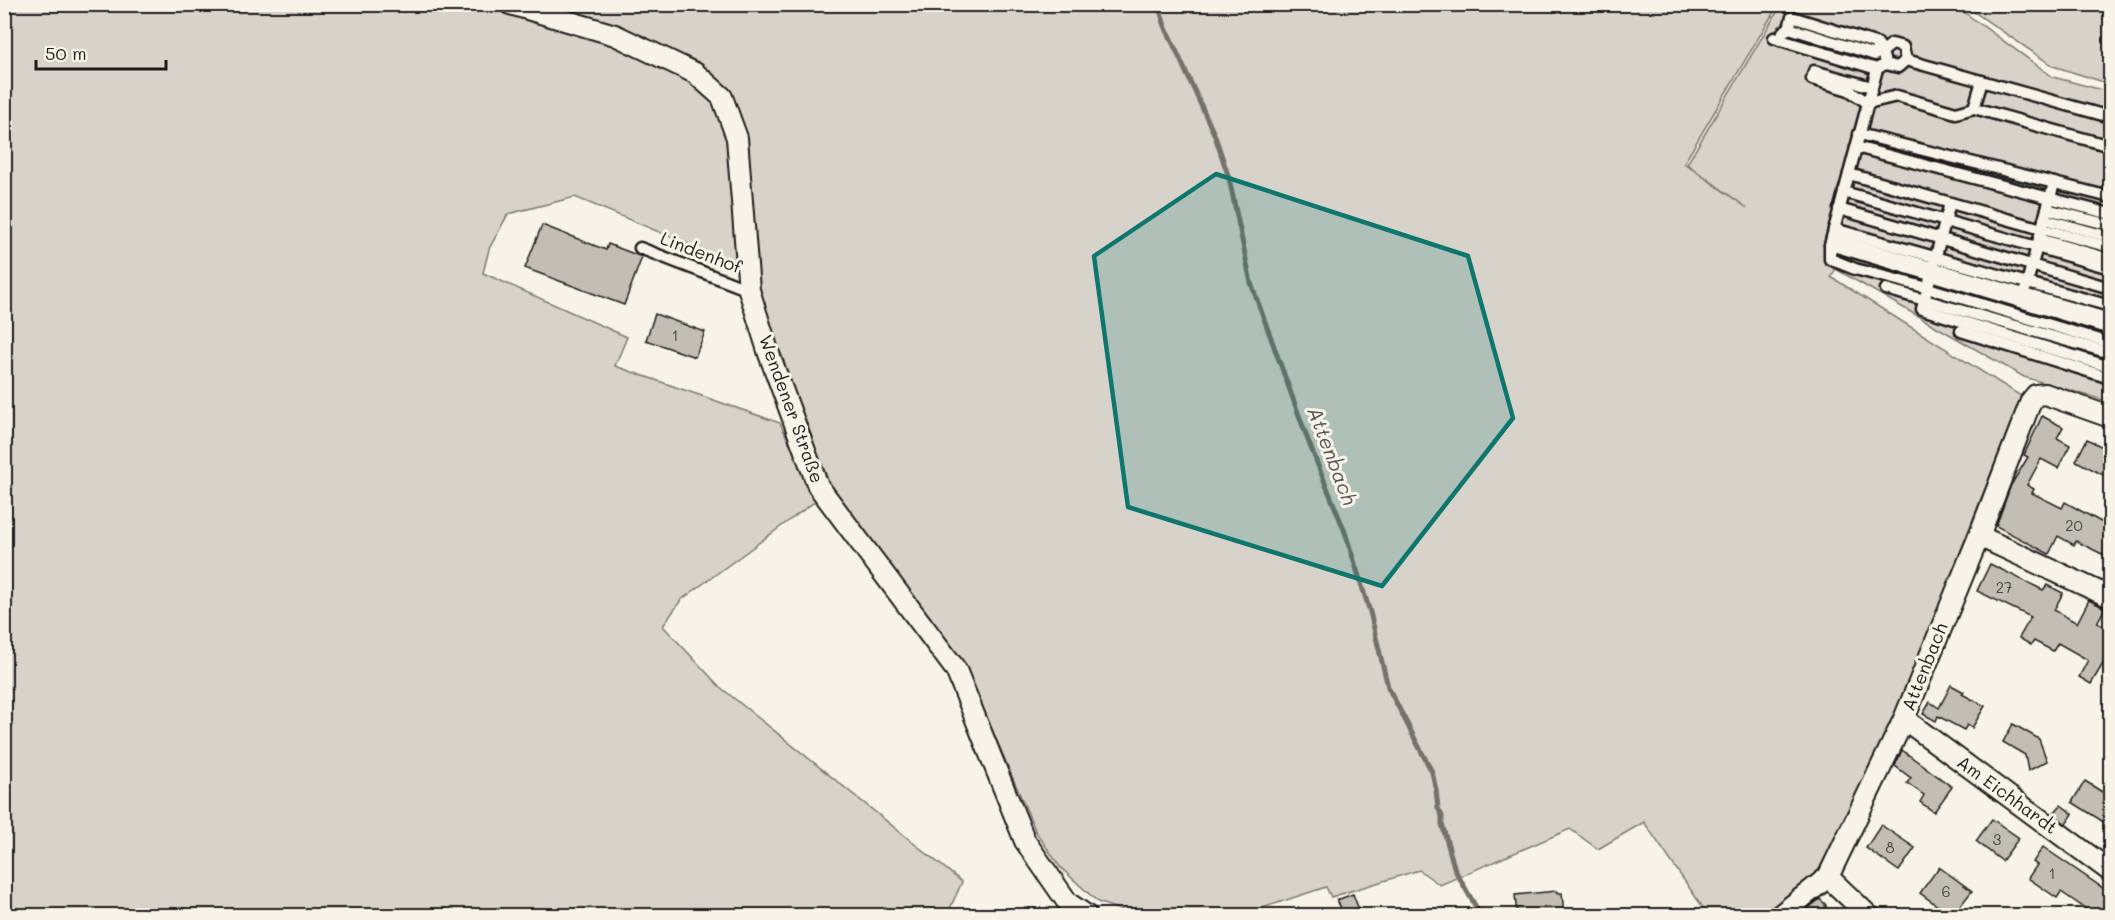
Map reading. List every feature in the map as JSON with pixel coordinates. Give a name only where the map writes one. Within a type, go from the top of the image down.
[{"type":"street","name":"Wendener Straße","points":[[510,4],[615,35],[695,73],[722,97],[737,138],[750,290],[769,354],[818,486],[956,670],[1025,841],[1068,903],[1087,915]]},
{"type":"street","name":"Attenbach","points":[[1779,915],[1828,877],[1904,719],[2031,401],[2036,395],[2045,394],[2110,417]]},
{"type":"street","points":[[1979,536],[2110,597]]},
{"type":"street","name":"Am Eichhardt","points":[[1904,719],[2110,871]]},
{"type":"street","points":[[1828,877],[1869,915]]},
{"type":"lane","points":[[1789,28],[1875,55],[1892,44],[1903,47],[1906,60],[1898,67],[1881,66],[1777,39],[1789,28]]},
{"type":"lane","points":[[1880,51],[1881,66],[1872,87],[1839,209],[1830,259],[1855,269],[1928,288],[2110,378]]},
{"type":"lane","points":[[1906,60],[2110,117]]},
{"type":"lane","points":[[1872,87],[1814,71],[1812,79],[1849,90],[1868,103],[1897,96],[1956,113],[1974,108],[2110,146]]},
{"type":"lane","points":[[1974,108],[1982,81]]},
{"type":"lane","points":[[1859,134],[2110,197]]},
{"type":"lane","points":[[1856,147],[2043,224],[2110,247]]},
{"type":"lane","points":[[1849,174],[1950,203],[2110,237]]},
{"type":"lane","points":[[2014,331],[2054,183]]},
{"type":"lane","points":[[1844,192],[1945,220],[2110,225]]},
{"type":"lane","points":[[1950,203],[1922,309],[2110,353]]},
{"type":"lane","points":[[1839,209],[2106,287],[2110,262],[2043,224]]},
{"type":"lane","points":[[2043,224],[2110,214]]},
{"type":"lane","points":[[1832,238],[1933,267],[2110,329]]},
{"type":"lane","points":[[1832,238],[1933,267],[2027,282],[2110,306]]},
{"type":"lane","name":"Lindenhof","points":[[640,248],[750,290]]},
{"type":"lane","points":[[1886,289],[1924,300]]},
{"type":"lane","points":[[2023,298],[2110,319]]},
{"type":"lane","points":[[1961,331],[2014,331],[2110,343]]},
{"type":"lane","points":[[2014,331],[2110,367]]},
{"type":"highlighted area","points":[[1216,174],[1468,256],[1513,418],[1382,586],[1128,507],[1094,256]]},
{"type":"shaded area","points":[[5,5],[495,5],[617,39],[608,22],[551,5],[1778,5],[1684,163],[1747,208],[1687,164],[1781,5],[1954,5],[2053,77],[2110,92],[2110,402],[2024,377],[1827,264],[1835,270],[1831,277],[2021,396],[1895,719],[1819,880],[1774,915],[1708,915],[1644,822],[1598,849],[1570,829],[1440,885],[1419,870],[1331,897],[1326,887],[1241,915],[1134,915],[1098,902],[1060,867],[1036,832],[963,662],[826,482],[780,357],[759,286],[744,129],[741,266],[575,197],[508,214],[489,249],[483,273],[627,337],[615,366],[780,423],[817,500],[681,600],[663,626],[720,687],[962,882],[947,915],[5,916]]},
{"type":"shaded area","points":[[1964,5],[2110,5],[2110,84],[2053,66]]},
{"type":"building","points":[[542,225],[606,250],[608,244],[642,257],[624,305],[525,268]]},
{"type":"building","points":[[655,314],[705,332],[695,357],[646,340]]},
{"type":"building","points":[[2042,416],[2063,427],[2057,438],[2070,445],[2058,468],[2041,459],[2027,485],[2034,489],[2032,493],[2062,508],[2065,502],[2110,527],[2110,558],[2076,541],[2074,545],[2058,536],[2049,554],[1996,526],[2011,485],[2028,457],[2024,455]]},
{"type":"building","points":[[2087,439],[2110,451],[2110,469],[2107,477],[2076,461]]},
{"type":"building","points":[[1990,564],[2043,590],[2047,585],[2063,593],[2054,610],[2077,623],[2089,600],[2105,608],[2097,623],[2110,630],[2110,652],[2091,684],[2079,677],[2088,660],[2058,643],[2053,651],[2034,641],[2031,645],[2019,638],[2031,617],[1977,591]]},
{"type":"building","points":[[1951,685],[1964,692],[1962,694],[1985,706],[1972,728],[1967,725],[1964,730],[1938,716],[1936,721],[1923,714],[1930,702],[1939,708]]},
{"type":"building","points":[[2013,724],[2039,739],[2047,761],[2028,771],[2025,755],[2003,742]]},
{"type":"building","points":[[1902,750],[1952,787],[1934,812],[1920,802],[1924,795],[1907,783],[1911,778],[1895,766]]},
{"type":"building","points":[[2085,781],[2110,797],[2110,814],[2105,823],[2072,802]]},
{"type":"building","points":[[2061,805],[2073,814],[2066,824],[2053,814]]},
{"type":"building","points":[[1992,819],[2019,838],[2002,861],[1976,841]]},
{"type":"building","points":[[1881,825],[1915,848],[1899,871],[1866,848]]},
{"type":"building","points":[[2043,847],[2110,893],[2110,915],[2095,915],[2061,892],[2057,898],[2028,878],[2037,865],[2033,862]]},
{"type":"building","points":[[1939,867],[1972,891],[1953,915],[1920,893]]},
{"type":"building","points":[[1557,891],[1557,893],[1562,893],[1564,915],[1517,915],[1515,895]]},
{"type":"building","points":[[1353,894],[1361,915],[1344,915],[1337,900]]},
{"type":"building","points":[[1820,899],[1834,915],[1811,915],[1806,910]]},
{"type":"waterway","name":"Attenbach","points":[[1158,4],[1165,26],[1215,136],[1229,178],[1251,283],[1309,443],[1345,532],[1370,612],[1388,687],[1432,772],[1438,808],[1455,870],[1481,916]]}]
